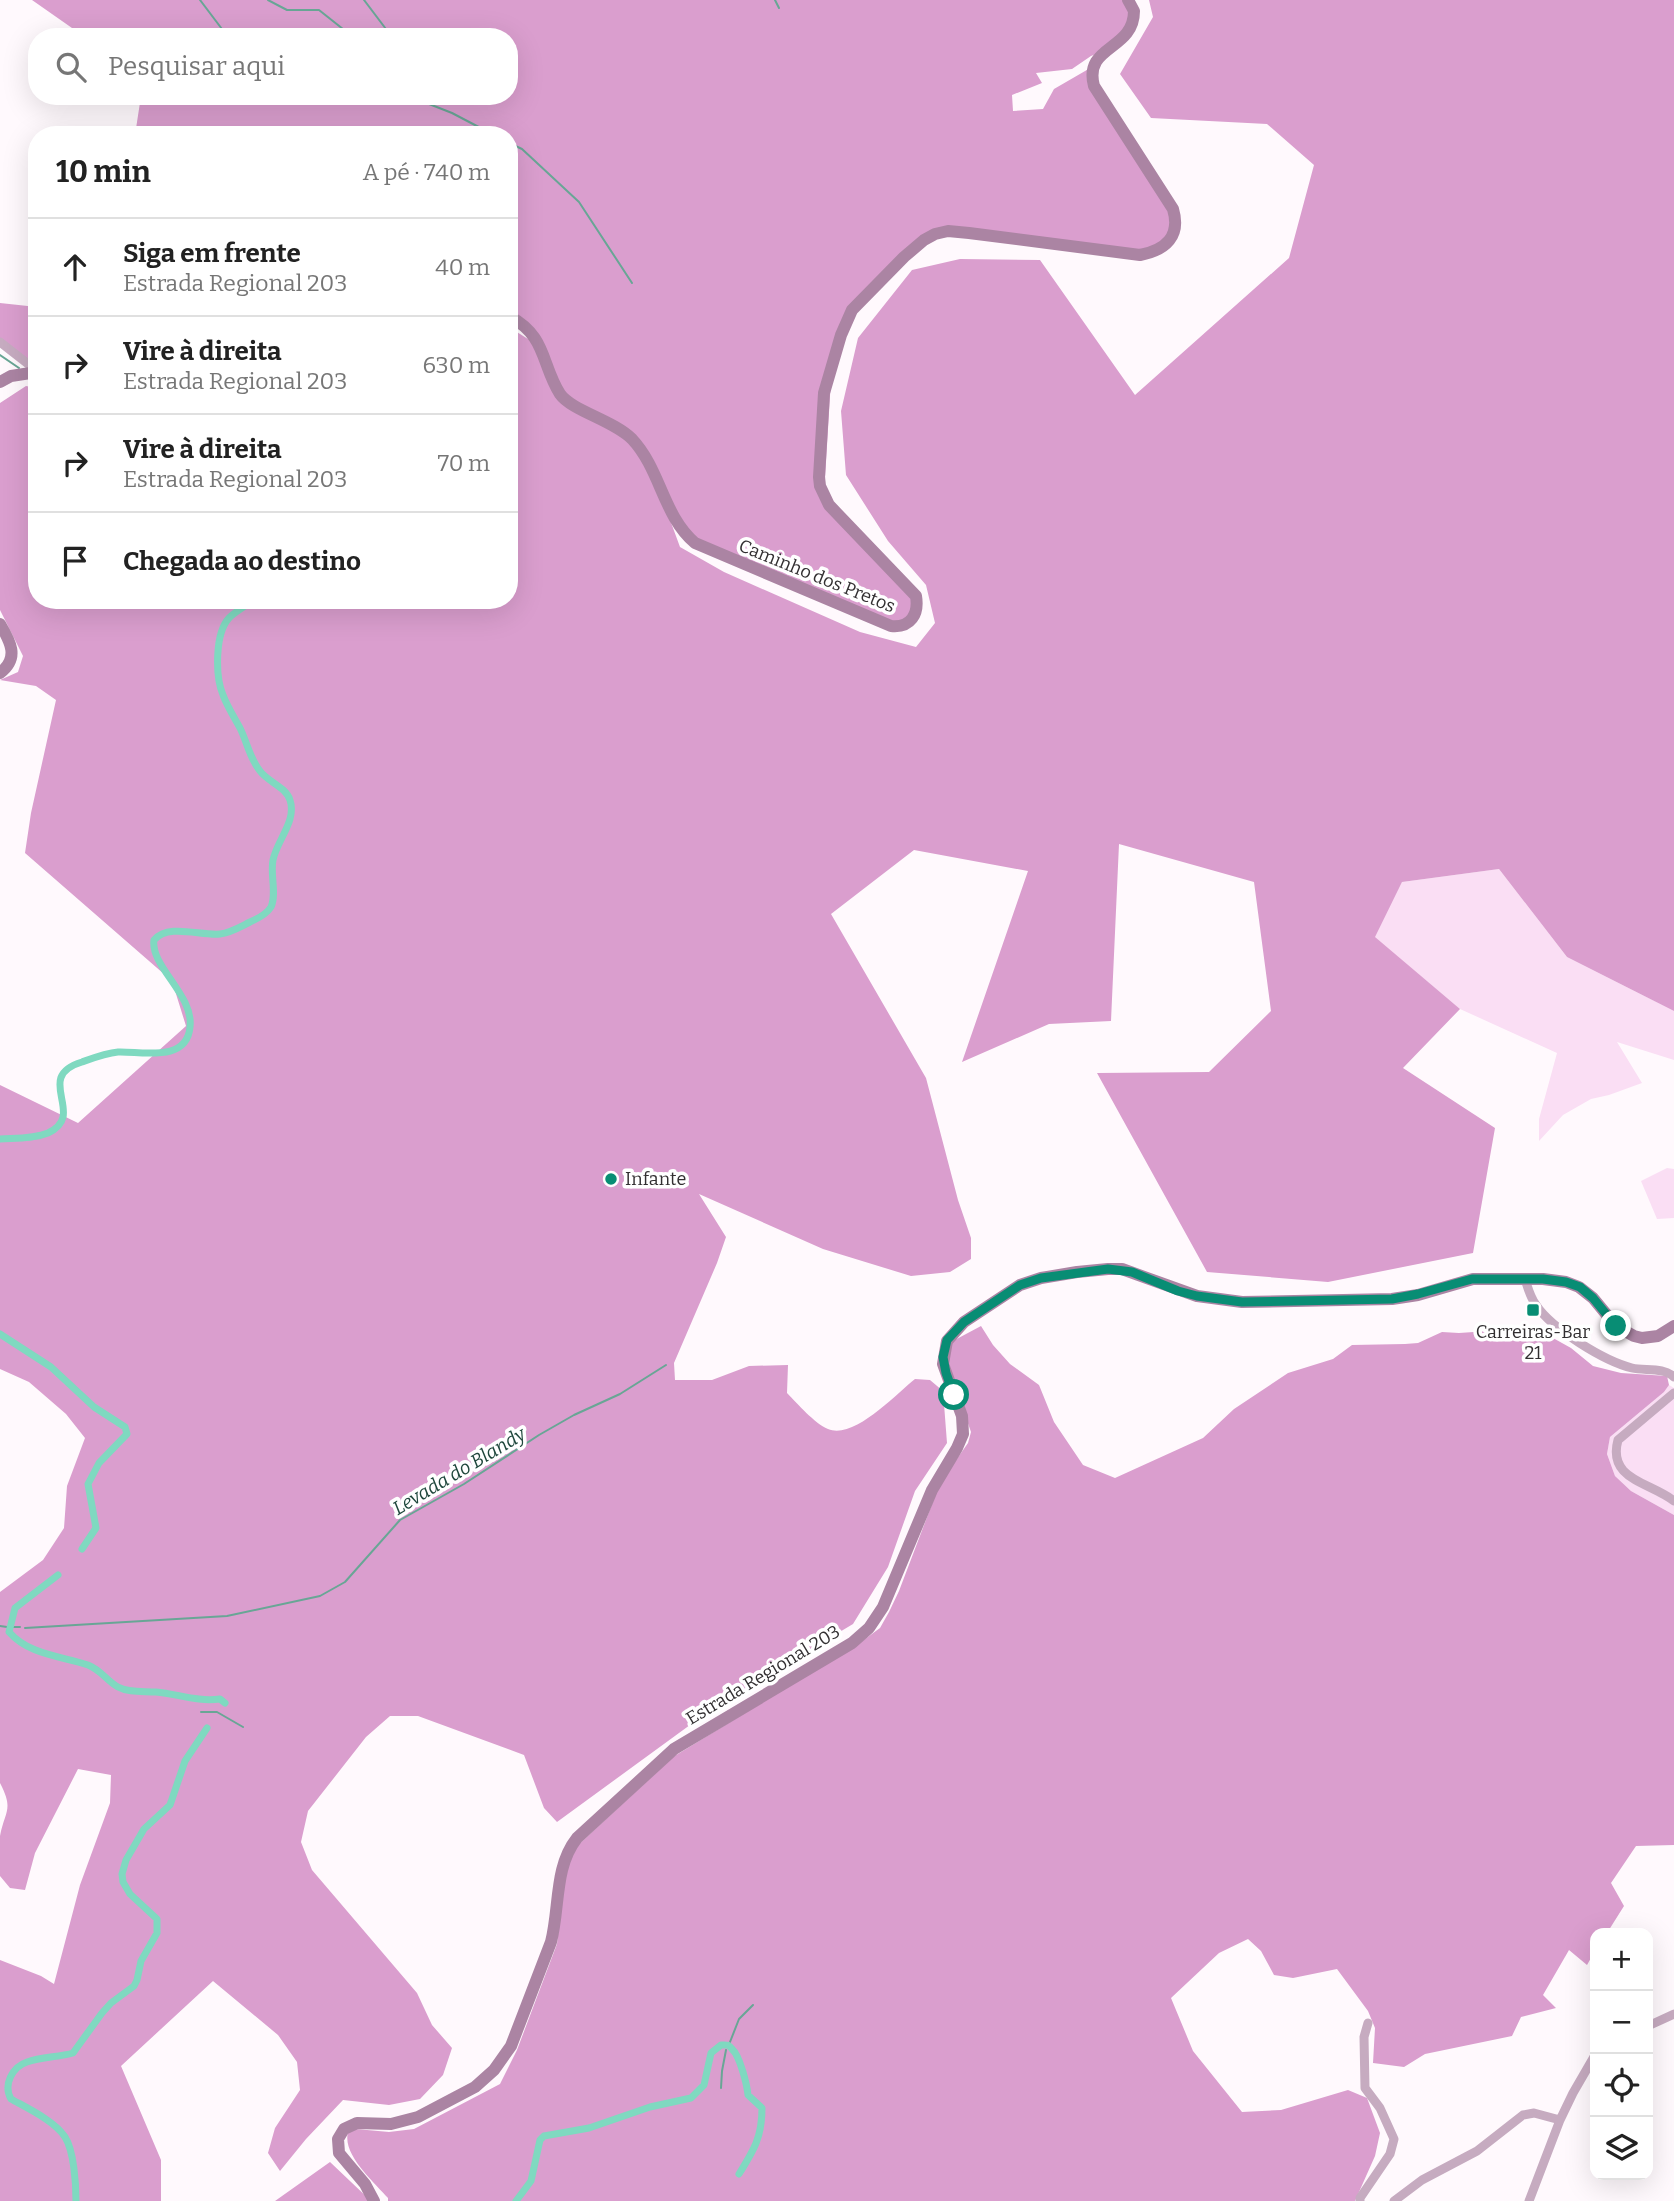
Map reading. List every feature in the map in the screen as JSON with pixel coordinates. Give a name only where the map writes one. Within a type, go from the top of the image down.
[{"type":"main road","name":"Caminho dos Pretos","points":[[518,320],[537,340],[559,392],[567,402],[617,426],[639,448],[649,461],[675,523],[695,543],[891,626],[909,623],[918,605],[916,596],[829,505],[820,486],[824,393],[841,335],[852,310],[915,246],[935,234],[948,231],[970,233],[1140,254],[1161,249],[1171,240],[1175,229],[1173,209],[1094,86],[1091,76],[1095,61],[1130,30],[1134,11],[1128,0]]},
{"type":"main road","points":[[0,382],[11,376],[28,373]]},
{"type":"main road","points":[[0,624],[12,654],[6,668],[0,673]]},
{"type":"main road","name":"Estrada Regional 203","points":[[374,2201],[365,2184],[339,2153],[337,2143],[341,2133],[357,2123],[391,2124],[418,2117],[475,2087],[502,2061],[515,2038],[551,1942],[561,1872],[567,1853],[577,1838],[674,1749],[852,1643],[875,1621],[932,1490],[963,1434],[962,1416],[943,1357],[947,1340],[964,1322],[1020,1285],[1041,1278],[1108,1269],[1132,1272],[1197,1296],[1242,1302],[1392,1299],[1472,1279],[1566,1282],[1580,1287],[1616,1326],[1634,1336],[1658,1336],[1674,1326]]},
{"type":"street","points":[[0,342],[28,365]]},
{"type":"street","points":[[1525,1279],[1537,1307],[1563,1332],[1609,1361],[1634,1369],[1669,1372],[1674,1377]]},
{"type":"street","points":[[1674,1393],[1618,1440],[1615,1451],[1618,1465],[1626,1474],[1674,1501]]},
{"type":"street","points":[[1653,2024],[1674,2014]]},
{"type":"street","points":[[1360,2201],[1390,2154],[1394,2139],[1380,2108],[1365,2088],[1364,2037],[1368,2023]]},
{"type":"street","points":[[1529,2201],[1560,2120],[1590,2064]]},
{"type":"street","points":[[1394,2201],[1422,2180],[1477,2151],[1523,2115],[1534,2113],[1560,2120]]},
{"type":"shaded area","points":[[32,0],[1128,0],[1134,19],[1111,48],[1091,56],[1072,69],[1036,73],[1042,83],[1012,95],[1013,111],[1043,109],[1054,89],[1092,67],[1094,86],[1168,198],[1171,240],[1140,255],[969,233],[924,240],[870,291],[841,335],[832,363],[824,495],[909,589],[916,612],[891,626],[695,543],[648,460],[680,547],[724,572],[860,632],[916,647],[935,623],[926,585],[888,541],[846,475],[841,411],[858,338],[912,270],[960,259],[1040,260],[1135,395],[1289,258],[1314,165],[1267,124],[1151,118],[1120,74],[1153,17],[1149,0],[1674,0],[1674,1011],[1567,957],[1499,869],[1402,882],[1375,937],[1460,1009],[1403,1068],[1495,1128],[1473,1253],[1328,1282],[1207,1272],[1097,1073],[1209,1072],[1271,1011],[1254,882],[1119,844],[1111,1021],[1049,1024],[962,1062],[1028,871],[914,850],[831,914],[926,1078],[958,1200],[971,1238],[971,1259],[950,1272],[911,1276],[823,1249],[699,1194],[726,1237],[674,1363],[675,1380],[712,1380],[749,1366],[788,1365],[787,1393],[817,1422],[828,1429],[838,1431],[850,1428],[874,1414],[915,1379],[930,1380],[943,1391],[947,1443],[915,1491],[888,1567],[853,1624],[716,1706],[557,1822],[544,1808],[524,1755],[418,1716],[390,1716],[366,1737],[308,1811],[301,1842],[312,1870],[417,1993],[432,2025],[452,2048],[443,2075],[420,2099],[389,2105],[343,2100],[280,2171],[268,2153],[275,2128],[300,2090],[297,2062],[278,2035],[213,1981],[121,2066],[161,2160],[161,2201],[0,2201],[0,1960],[54,1984],[80,1885],[110,1803],[111,1775],[78,1769],[35,1853],[25,1890],[10,1888],[0,1876],[0,1836],[7,1799],[0,1783],[0,1592],[43,1560],[64,1528],[67,1486],[85,1438],[66,1414],[29,1382],[0,1369],[0,1085],[78,1123],[186,1026],[172,981],[25,853],[56,700],[36,686],[0,680],[18,672],[23,656],[0,610],[0,403],[28,386],[28,609],[518,609],[518,333],[539,346],[518,325],[518,126],[136,126],[140,105],[518,105],[518,28],[72,28]]},
{"type":"shaded area","points":[[0,303],[28,306],[28,364],[0,343]]},
{"type":"shaded area","points":[[1499,869],[1567,957],[1674,1011],[1674,1060],[1617,1042],[1642,1083],[1591,1099],[1563,1115],[1539,1141],[1539,1119],[1557,1053],[1460,1009],[1374,937],[1402,882]]},
{"type":"shaded area","points":[[1667,1168],[1674,1169],[1674,1218],[1657,1219],[1641,1181]]},
{"type":"shaded area","points":[[981,1326],[1010,1364],[1039,1385],[1054,1422],[1083,1465],[1115,1478],[1203,1438],[1234,1409],[1288,1373],[1333,1359],[1352,1345],[1418,1343],[1442,1332],[1503,1330],[1538,1339],[1553,1338],[1571,1348],[1593,1366],[1621,1373],[1667,1376],[1669,1385],[1664,1392],[1610,1437],[1607,1454],[1615,1476],[1631,1491],[1674,1515],[1674,1845],[1636,1846],[1611,1883],[1624,1906],[1610,1928],[1590,1928],[1590,1960],[1587,1965],[1569,1950],[1543,1995],[1556,2008],[1521,2017],[1512,2036],[1425,2054],[1404,2067],[1373,2063],[1375,2028],[1368,2011],[1337,1969],[1293,1978],[1274,1975],[1261,1951],[1248,1939],[1219,1953],[1171,1998],[1193,2051],[1242,2112],[1281,2110],[1348,2090],[1367,2098],[1380,2133],[1375,2156],[1355,2201],[388,2201],[360,2167],[349,2148],[349,2130],[389,2132],[414,2129],[500,2084],[517,2050],[557,1944],[565,1868],[576,1847],[673,1757],[880,1628],[899,1591],[940,1483],[968,1443],[971,1432],[947,1363],[951,1342]]},
{"type":"shaded area","points":[[1669,1385],[1674,1388],[1674,1515],[1631,1491],[1615,1476],[1607,1454],[1610,1437]]},
{"type":"shaded area","points":[[330,2162],[371,2201],[275,2201]]},
{"type":"waterway","points":[[200,0],[221,28]]},
{"type":"waterway","points":[[268,0],[287,10],[319,10],[342,28]]},
{"type":"waterway","points":[[364,0],[385,28]]},
{"type":"waterway","points":[[775,0],[779,8]]},
{"type":"waterway","points":[[432,105],[477,126]]},
{"type":"waterway","points":[[518,147],[579,202],[632,283]]},
{"type":"waterway","points":[[0,355],[19,368]]},
{"type":"waterway","points":[[0,1139],[36,1136],[48,1133],[59,1125],[63,1116],[61,1077],[68,1069],[113,1053],[162,1053],[181,1046],[190,1027],[189,1015],[186,1004],[158,960],[154,940],[160,935],[176,931],[212,934],[228,932],[258,918],[271,907],[273,860],[289,823],[291,808],[288,795],[263,775],[254,761],[220,687],[218,666],[221,634],[231,616],[241,609]]},
{"type":"waterway","points":[[0,1334],[51,1367],[94,1407],[125,1427],[127,1434],[99,1463],[88,1484],[96,1528],[82,1549]]},
{"type":"waterway","name":"Levada do Blandy","points":[[25,1628],[227,1616],[320,1596],[345,1582],[400,1520],[464,1484],[539,1435],[620,1394],[666,1365]]},
{"type":"waterway","points":[[58,1575],[15,1608],[9,1632],[17,1640],[46,1654],[93,1667],[122,1689],[220,1699],[225,1703]]},
{"type":"waterway","name":"Levada do Blandy","points":[[0,1626],[7,1627]]},
{"type":"waterway","name":"Levada do Blandy","points":[[11,1627],[20,1627]]},
{"type":"waterway","points":[[201,1712],[217,1712],[243,1727]]},
{"type":"waterway","points":[[76,2201],[72,2159],[65,2137],[48,2120],[11,2099],[8,2088],[10,2077],[17,2068],[27,2062],[73,2053],[111,2003],[134,1986],[141,1961],[157,1933],[157,1919],[130,1894],[122,1874],[126,1860],[144,1829],[170,1805],[185,1761],[207,1728]]},
{"type":"waterway","points":[[730,2042],[739,2019],[753,2005]]},
{"type":"waterway","points":[[516,2201],[531,2181],[540,2140],[544,2136],[589,2128],[650,2107],[691,2098],[704,2085],[711,2053],[721,2045],[728,2046],[735,2053],[743,2071],[748,2095],[762,2108],[761,2127],[756,2143],[739,2174]]},
{"type":"waterway","points":[[721,2088],[726,2050]]},
{"type":"place","name":"Infante","points":[[611,1179]]},
{"type":"place","name":"Carreiras-Bar 21","points":[[1533,1310]]},
{"type":"route","points":[[954,1395],[943,1364],[944,1347],[952,1333],[1020,1285],[1041,1278],[1077,1272],[1122,1269],[1178,1291],[1242,1302],[1392,1299],[1472,1279],[1543,1279],[1573,1283],[1580,1287],[1616,1326]]}]
